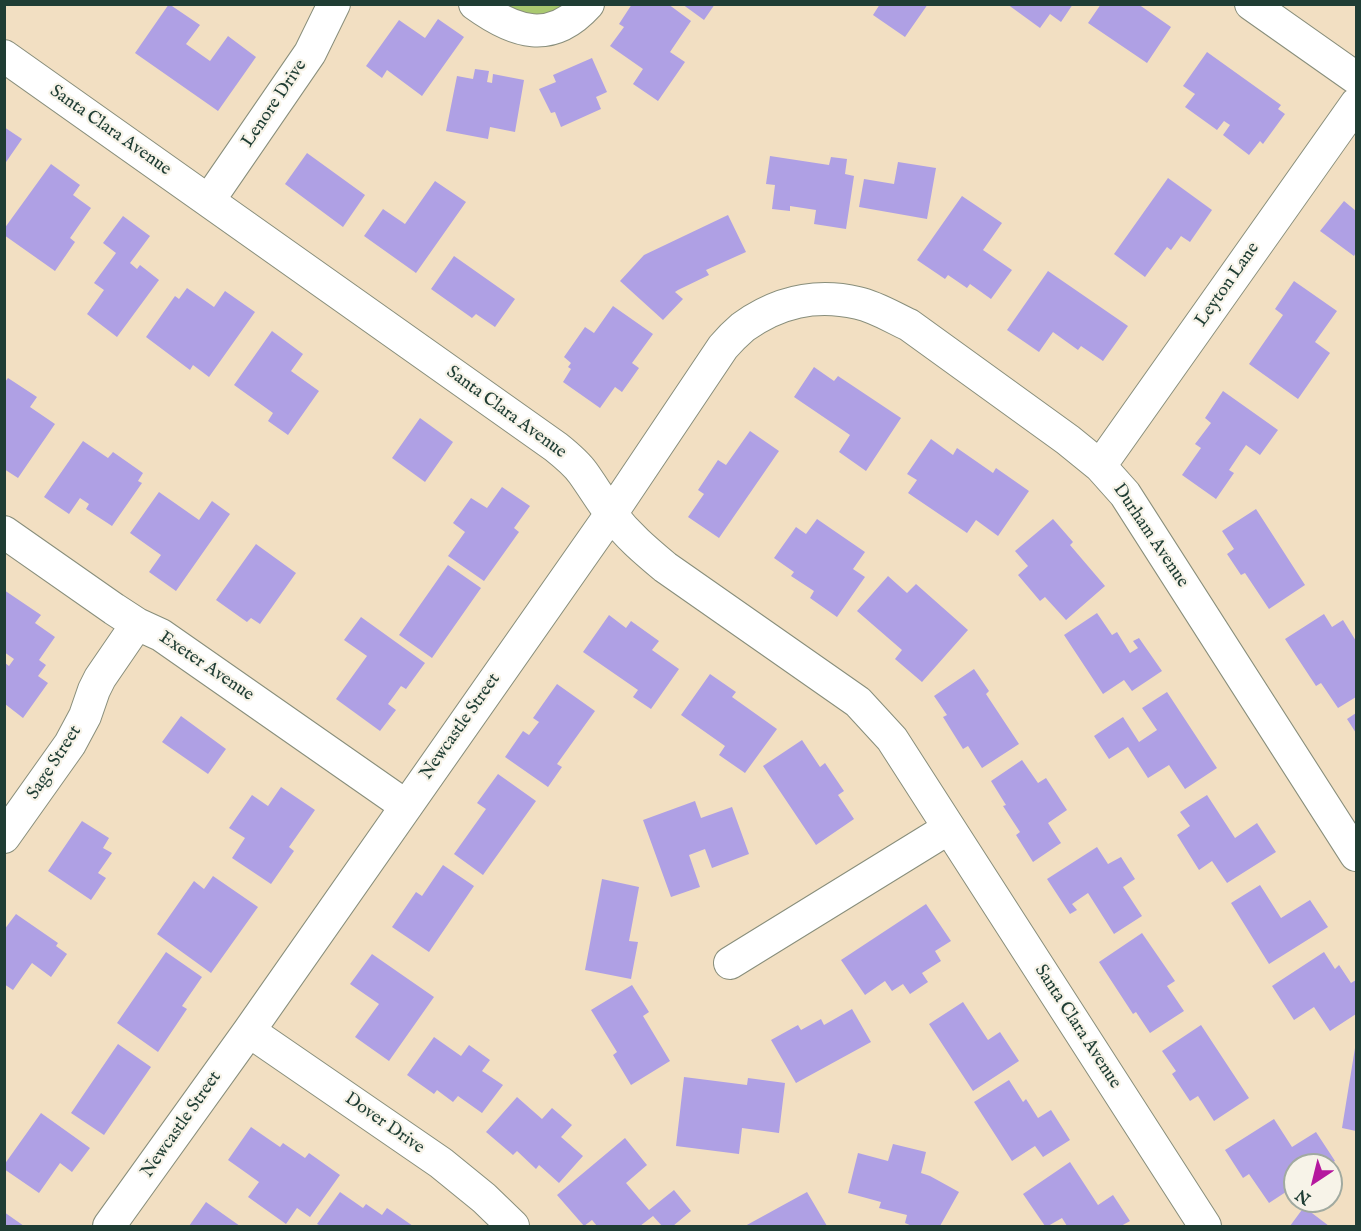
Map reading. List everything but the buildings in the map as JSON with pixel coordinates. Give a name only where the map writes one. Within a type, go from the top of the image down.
[{"type":"street","name":"Lenore Drive","points":[[208,200],[310,53],[334,4]]},
{"type":"street","points":[[475,4],[501,21],[518,28],[535,31],[550,30],[566,24],[588,4]]},
{"type":"street","points":[[1251,4],[1356,78]]},
{"type":"street","name":"Santa Clara Avenue","points":[[4,56],[556,447],[582,472],[611,514],[632,539],[665,567],[858,702],[892,739],[1205,1227]]},
{"type":"street","name":"Leyton Lane","points":[[1100,466],[1356,104]]},
{"type":"street","name":"Newcastle Street","points":[[110,1227],[611,514],[723,347],[741,328],[791,303],[820,299],[858,303]]},
{"type":"street","name":"Durham Avenue","points":[[858,303],[883,312],[909,326],[1068,440],[1100,466],[1125,494],[1356,855]]},
{"type":"street","name":"Exeter Avenue","points":[[4,532],[137,624],[161,635],[406,806]]},
{"type":"street","name":"Sage Street","points":[[4,837],[70,744],[85,716],[100,678],[137,624]]},
{"type":"street","points":[[730,963],[949,828]]},
{"type":"street","name":"Dover Drive","points":[[249,1031],[441,1163],[484,1198],[513,1227]]},
{"type":"green space","points":[[496,5],[569,5],[553,13],[532,17]]}]
